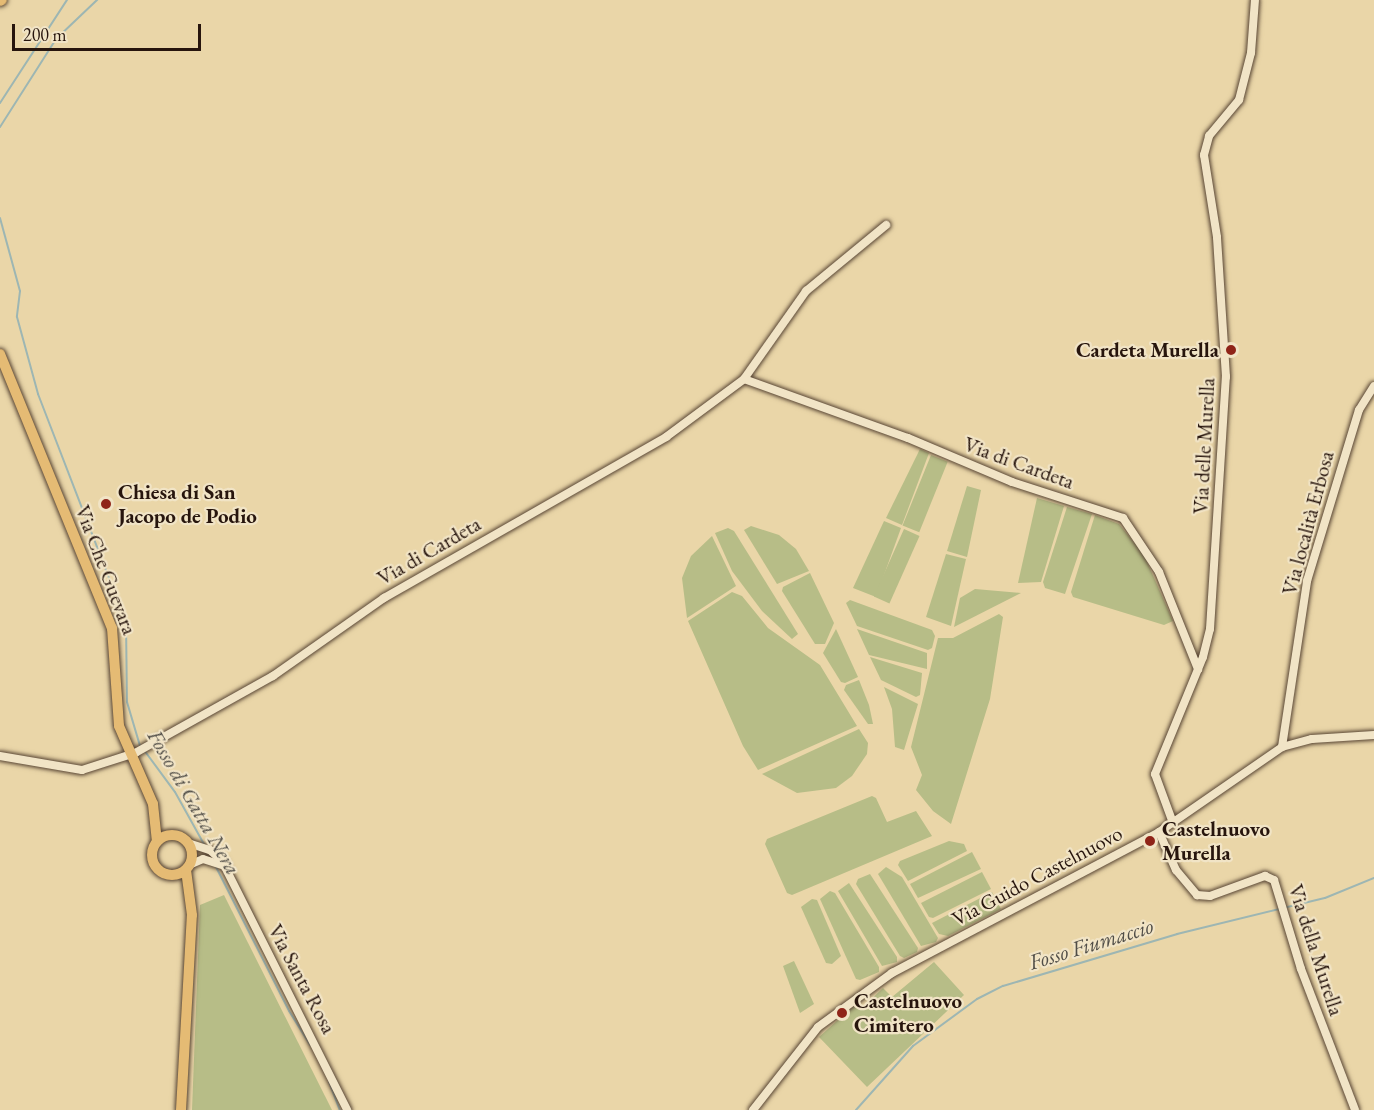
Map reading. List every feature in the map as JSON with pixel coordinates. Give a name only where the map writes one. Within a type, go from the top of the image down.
[{"type":"main road","name":"Via Che Guevara","points":[[0,354],[112,628],[118,721],[138,751],[153,804],[157,841]]},
{"type":"main road","name":"Via Che Guevara","points":[[153,804],[176,835]]},
{"type":"main road","points":[[181,1110],[192,915],[187,868],[192,854],[188,843],[176,835],[157,841],[152,859],[189,897]]},
{"type":"main road","points":[[167,875],[187,868]]},
{"type":"street","name":"Via delle Murella","points":[[1173,823],[1155,774],[1198,669],[1210,629],[1216,568],[1227,357],[1217,237],[1204,155],[1209,136],[1234,108],[1242,89],[1251,54],[1255,0]]},
{"type":"street","name":"Via di Cardeta","points":[[0,756],[82,770],[138,751],[273,676],[384,598],[666,437],[744,380],[806,291],[886,225]]},
{"type":"street","name":"Via di Cardeta","points":[[744,380],[908,438],[1032,490],[1123,518],[1159,572],[1198,669]]},
{"type":"street","name":"Via località Erbosa","points":[[1282,747],[1307,581],[1359,410],[1374,386]]},
{"type":"street","name":"Via Guido Castelnuovo","points":[[753,1110],[808,1037],[870,986],[1159,832],[1282,747],[1312,739],[1374,735]]},
{"type":"street","name":"Via della Murella","points":[[1159,832],[1176,870],[1197,896],[1210,896],[1265,876],[1276,884],[1301,969],[1355,1110]]},
{"type":"street","name":"Via Santa Rosa","points":[[188,843],[201,846],[224,866],[346,1110]]},
{"type":"street","points":[[187,868],[211,857]]},
{"type":"green space","points":[[920,449],[929,453],[902,525],[886,518]]},
{"type":"green space","points":[[931,455],[948,462],[919,532],[903,525]]},
{"type":"green space","points":[[967,486],[981,490],[967,557],[947,551]]},
{"type":"green space","points":[[1037,498],[1064,506],[1041,582],[1018,583]]},
{"type":"green space","points":[[1067,507],[1092,514],[1065,594],[1045,588],[1043,582]]},
{"type":"green space","points":[[1095,515],[1119,524],[1144,555],[1173,621],[1164,625],[1073,597],[1071,592]]},
{"type":"green space","points":[[884,521],[901,528],[876,597],[853,588]]},
{"type":"green space","points":[[751,526],[779,535],[796,549],[809,571],[777,584],[744,530]]},
{"type":"green space","points":[[728,528],[734,531],[798,634],[792,639],[762,611],[732,571],[715,533]]},
{"type":"green space","points":[[904,529],[920,536],[889,604],[874,597]]},
{"type":"green space","points":[[712,536],[736,586],[687,618],[682,578],[691,556]]},
{"type":"green space","points":[[946,554],[966,559],[951,626],[926,617]]},
{"type":"green space","points":[[810,573],[834,623],[825,644],[815,644],[782,591],[783,587]]},
{"type":"green space","points":[[975,589],[1021,593],[954,627],[960,598]]},
{"type":"green space","points":[[732,592],[742,596],[768,628],[820,665],[857,726],[758,770],[743,746],[688,621]]},
{"type":"green space","points":[[850,600],[932,630],[935,636],[932,648],[928,650],[857,626],[846,603]]},
{"type":"green space","points":[[999,614],[1003,617],[990,699],[951,824],[933,811],[916,790],[922,775],[911,747],[938,638],[953,638]]},
{"type":"green space","points":[[836,629],[858,677],[845,683],[841,682],[823,653]]},
{"type":"green space","points":[[857,629],[927,653],[927,669],[869,655]]},
{"type":"green space","points":[[870,657],[922,673],[920,695],[916,697],[881,680]]},
{"type":"green space","points":[[859,680],[869,705],[873,724],[868,724],[844,690],[846,685]]},
{"type":"green space","points":[[884,687],[918,704],[904,750],[895,747],[892,709]]},
{"type":"green space","points":[[859,729],[868,743],[867,754],[852,776],[836,788],[797,793],[762,774]]},
{"type":"green space","points":[[872,796],[876,798],[887,822],[916,811],[932,836],[792,895],[787,893],[765,844],[767,839]]},
{"type":"green space","points":[[949,841],[964,844],[967,851],[908,881],[898,865],[900,861]]},
{"type":"green space","points":[[972,852],[981,869],[918,898],[910,884]]},
{"type":"green space","points":[[886,867],[902,877],[938,938],[936,942],[921,946],[878,874]]},
{"type":"green space","points":[[982,872],[991,889],[933,918],[929,917],[921,903]]},
{"type":"green space","points":[[870,874],[918,948],[917,952],[904,958],[900,956],[856,884],[858,879]]},
{"type":"green space","points":[[849,883],[897,957],[897,962],[882,966],[838,891]]},
{"type":"green space","points":[[830,891],[835,893],[879,967],[879,972],[860,980],[856,979],[820,899]]},
{"type":"green space","points":[[992,892],[1001,909],[948,936],[939,934],[932,923]]},
{"type":"green space","points":[[224,895],[332,1110],[192,1110],[200,905]]},
{"type":"green space","points":[[812,899],[817,900],[841,956],[832,964],[826,963],[801,907]]},
{"type":"green space","points":[[794,961],[814,1004],[800,1013],[783,966]]},
{"type":"green space","points":[[934,962],[964,995],[867,1087],[819,1037],[858,1002],[863,1007],[883,988],[892,997]]},
{"type":"waterway","points":[[0,103],[67,0]]},
{"type":"waterway","points":[[0,127],[56,39],[97,0]]},
{"type":"waterway","name":"Fosso di Gatta Nera","points":[[0,218],[20,291],[17,317],[38,394],[126,622],[127,702],[140,746]]},
{"type":"waterway","name":"Fosso di Gatta Nera","points":[[144,750],[175,792],[205,846]]},
{"type":"waterway","name":"Fosso di Gatta Nera","points":[[216,867],[289,1011],[310,1045]]},
{"type":"waterway","name":"Fosso Fiumaccio","points":[[856,1110],[913,1046],[977,999],[1003,986],[1177,934],[1325,898],[1374,878]]},
{"type":"waterway","name":"Fosso di Gatta Nera","points":[[329,1082],[340,1110]]},
{"type":"place","name":"Cardeta Murella","points":[[1231,350]]},
{"type":"place","name":"Chiesa di San Jacopo de Podio","points":[[106,504]]},
{"type":"place","name":"Castelnuovo Murella","points":[[1150,841]]},
{"type":"place","name":"Castelnuovo Cimitero","points":[[842,1013]]}]
